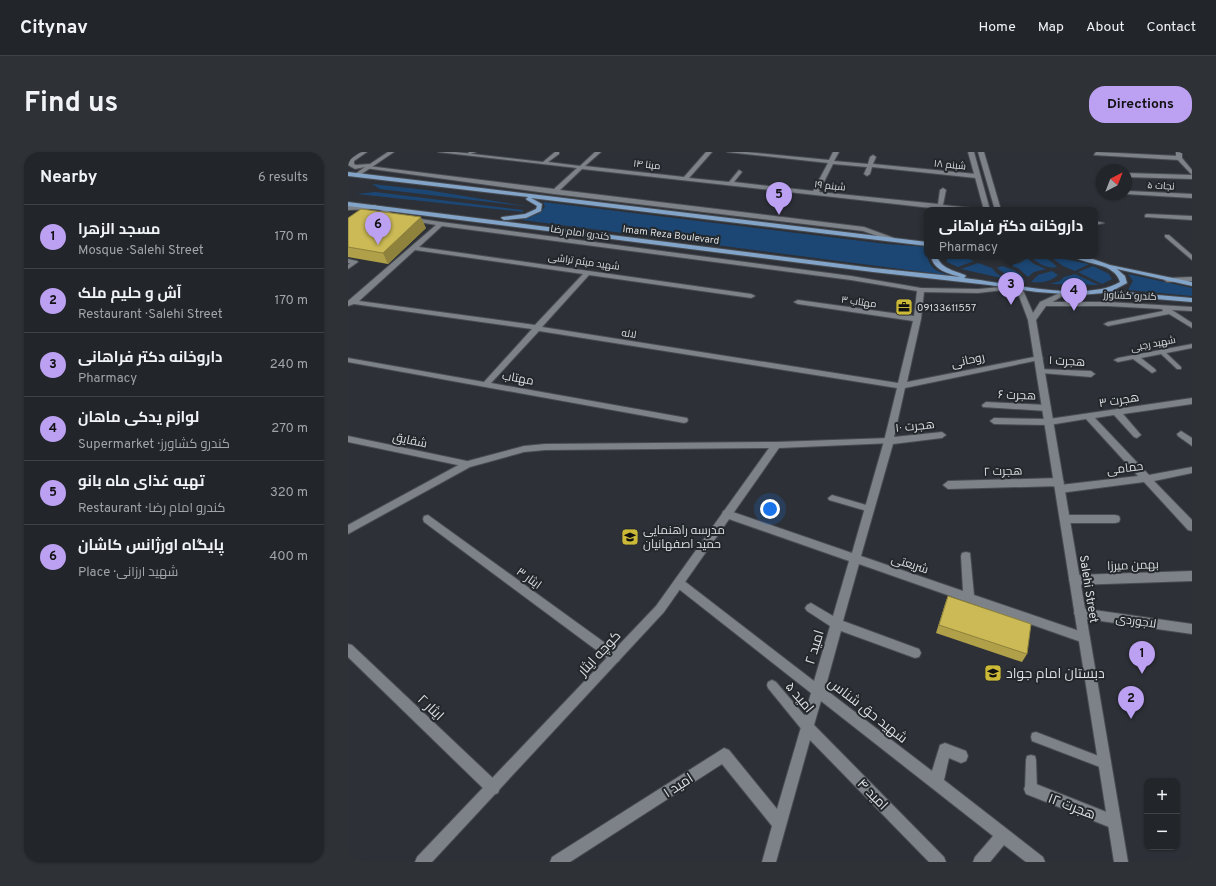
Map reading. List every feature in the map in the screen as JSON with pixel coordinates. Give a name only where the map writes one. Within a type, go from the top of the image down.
[{"type":"main road","name":"Imam Reza Boulevard","points":[[348,174],[818,232],[924,244]]},
{"type":"main road","points":[[422,213],[509,218],[526,216],[535,213],[540,208],[540,205],[535,201],[490,191]]},
{"type":"main road","name":"Imam Reza Boulevard","points":[[348,204],[992,283]]},
{"type":"main road","points":[[935,259],[936,263],[950,271],[992,283],[1015,287],[1066,292],[1093,292],[1192,300]]},
{"type":"main road","points":[[1086,259],[1167,280],[1192,284]]},
{"type":"main road","points":[[1093,292],[1112,290],[1124,283],[1122,276],[1118,272],[1099,263]]},
{"type":"street","points":[[364,152],[350,162],[354,167],[360,167],[376,162]]},
{"type":"street","points":[[358,175],[390,152]]},
{"type":"street","name":"مینا ۱۴","points":[[441,152],[512,157],[686,178]]},
{"type":"street","points":[[554,192],[598,152]]},
{"type":"street","points":[[686,178],[709,152]]},
{"type":"street","name":"شبنم ۱۸","points":[[730,152],[753,153],[789,158],[976,176]]},
{"type":"street","points":[[785,166],[793,152]]},
{"type":"street","points":[[815,193],[836,152]]},
{"type":"street","points":[[971,152],[976,176],[986,207]]},
{"type":"street","points":[[981,152],[997,207]]},
{"type":"street","points":[[545,162],[557,153]]},
{"type":"street","points":[[747,162],[753,153]]},
{"type":"street","points":[[1096,154],[1179,155],[1192,173]]},
{"type":"street","points":[[866,174],[873,157]]},
{"type":"street","points":[[905,178],[911,162]]},
{"type":"street","points":[[368,168],[864,229],[892,239]]},
{"type":"street","points":[[731,183],[739,172]]},
{"type":"street","points":[[1132,175],[1192,173]]},
{"type":"street","points":[[429,184],[437,177]]},
{"type":"street","name":"شبنم ۱۹","points":[[686,178],[815,193],[858,195],[940,207]]},
{"type":"street","points":[[771,188],[776,180]]},
{"type":"street","points":[[940,207],[943,190]]},
{"type":"street","name":"نجات ۵","points":[[1132,193],[1192,196]]},
{"type":"street","points":[[348,208],[378,208]]},
{"type":"street","name":"کندرو امام رضا","points":[[378,208],[392,216],[441,224],[851,278],[921,290],[978,291],[1015,287]]},
{"type":"street","points":[[1147,216],[1192,218]]},
{"type":"street","points":[[350,303],[441,224]]},
{"type":"street","points":[[1168,236],[1192,258]]},
{"type":"street","name":"شهید میثم تراشی","points":[[415,248],[751,296]]},
{"type":"street","points":[[851,278],[853,267]]},
{"type":"street","points":[[486,384],[588,272]]},
{"type":"street","name":"کندرو کشاورز","points":[[1167,280],[1192,279]]},
{"type":"street","name":"Salehi Street","points":[[1015,287],[1032,320],[1121,862]]},
{"type":"street","points":[[890,441],[917,319],[921,290]]},
{"type":"street","points":[[1032,320],[1042,304],[1066,292]]},
{"type":"street","name":"مهتاب ۳","points":[[798,302],[917,319]]},
{"type":"street","name":"لاله","points":[[350,303],[537,328],[902,386]]},
{"type":"street","name":"کندرو کشاورز","points":[[1042,304],[1081,303],[1160,306],[1192,309]]},
{"type":"street","points":[[1160,306],[1192,326]]},
{"type":"street","points":[[1108,324],[1170,312]]},
{"type":"street","name":"شهید رجبی","points":[[1118,360],[1192,346]]},
{"type":"street","points":[[1135,357],[1152,371]]},
{"type":"street","name":"روحانی","points":[[902,386],[1039,358]]},
{"type":"street","name":"مهتاب","points":[[348,360],[684,420]]},
{"type":"street","name":"هجرت ۱","points":[[1041,371],[1091,374]]},
{"type":"street","name":"هجرت ۳","points":[[994,421],[1049,422],[1192,401]]},
{"type":"street","name":"هجرت ۶","points":[[986,405],[1047,408]]},
{"type":"street","points":[[1116,412],[1137,435]]},
{"type":"street","points":[[1089,417],[1149,479],[1192,527]]},
{"type":"street","points":[[1181,434],[1192,443]]},
{"type":"street","name":"هجرت ۱۰","points":[[466,464],[524,449],[545,447],[776,445],[890,441],[942,435]]},
{"type":"street","name":"شقایق","points":[[348,439],[466,464]]},
{"type":"street","name":"امید ۲","points":[[769,862],[808,727],[817,690],[890,441]]},
{"type":"street","name":"کوچه ایثار","points":[[426,860],[660,609],[776,445]]},
{"type":"street","points":[[348,530],[466,464]]},
{"type":"street","name":"حمامی","points":[[1059,485],[1149,479],[1192,470]]},
{"type":"street","name":"هجرت ۲","points":[[948,485],[1059,485]]},
{"type":"street","name":"شریعتی","points":[[727,514],[1084,638]]},
{"type":"street","name":"ایثار ۳","points":[[428,519],[615,657]]},
{"type":"street","points":[[1065,519],[1116,519]]},
{"type":"street","points":[[966,556],[968,597]]},
{"type":"street","name":"بهمن میرزا","points":[[1075,580],[1192,576]]},
{"type":"street","name":"شهید حق شناس","points":[[679,583],[1038,862]]},
{"type":"street","points":[[811,608],[837,624],[916,653]]},
{"type":"street","name":"لاجوردی","points":[[1080,612],[1192,629]]},
{"type":"street","name":"ایثار ۲","points":[[348,649],[493,788]]},
{"type":"street","name":"امید ۴","points":[[808,727],[939,862]]},
{"type":"street","points":[[936,783],[945,750],[961,756]]},
{"type":"street","name":"امید ۱","points":[[557,862],[724,755],[780,824]]},
{"type":"street","name":"هجرت ۱۲","points":[[1030,789],[1114,822]]},
{"type":"street","points":[[980,862],[1003,835]]},
{"type":"lane","points":[[348,261],[354,262],[348,267]]},
{"type":"lane","points":[[1161,352],[1179,368]]},
{"type":"lane","points":[[832,498],[870,509]]},
{"type":"lane","name":"امید ۵","points":[[772,685],[808,727]]},
{"type":"lane","points":[[1036,737],[1105,764]]},
{"type":"lane","points":[[1030,789],[1031,760]]},
{"type":"shaded area","points":[[372,184],[427,190],[531,207],[380,189]]},
{"type":"shaded area","points":[[375,192],[523,210],[523,212],[357,194]]},
{"type":"shaded area","points":[[543,202],[886,244],[924,247],[924,259],[929,259],[931,265],[937,271],[955,276],[522,220],[538,214],[545,207]]},
{"type":"shaded area","points":[[947,259],[970,259],[974,261],[958,267],[947,262]]},
{"type":"shaded area","points":[[1028,259],[1034,264],[1046,269],[1034,272],[1028,277],[1018,268],[1009,265],[1020,263]]},
{"type":"shaded area","points":[[1034,259],[1047,259],[1057,267],[1043,265]]},
{"type":"shaded area","points":[[1053,259],[1064,259],[1089,264],[1075,271],[1063,266]]},
{"type":"shaded area","points":[[978,263],[992,268],[996,273],[1006,279],[961,269]]},
{"type":"shaded area","points":[[1002,266],[1019,273],[1025,282],[1008,276],[997,268]]},
{"type":"shaded area","points":[[1093,266],[1109,274],[1112,279],[1102,284],[1078,272]]},
{"type":"shaded area","points":[[1052,271],[1058,275],[1049,281],[1031,282],[1038,275]]},
{"type":"shaded area","points":[[1075,274],[1099,285],[1050,284],[1060,281],[1064,277]]},
{"type":"shaded area","points":[[1128,274],[1192,288],[1192,296],[1128,290],[1133,281]]},
{"type":"building","points":[[361,209],[421,217],[383,253],[348,247],[348,218]]},
{"type":"building","points":[[948,596],[1031,624],[1027,654],[939,625]]},
{"type":"place","name":"تهیه غذای ماه بانو","points":[[779,215]]},
{"type":"place","name":"پایگاه اورژانس کاشان","points":[[378,245]]},
{"type":"place","name":"داروخانه دکتر فراهانی","points":[[1011,305]]},
{"type":"place","name":"09133611557","points":[[904,307]]},
{"type":"place","name":"لوازم یدکی ماهان","points":[[1074,311]]},
{"type":"place","name":"مدرسه راهنمایی حمید اصفهانیان","points":[[630,537]]},
{"type":"place","name":"دبستان امام جواد","points":[[993,673]]},
{"type":"place","name":"مسجد الزهرا","points":[[1142,674]]},
{"type":"place","name":"آش و حلیم ملک","points":[[1131,719]]}]
